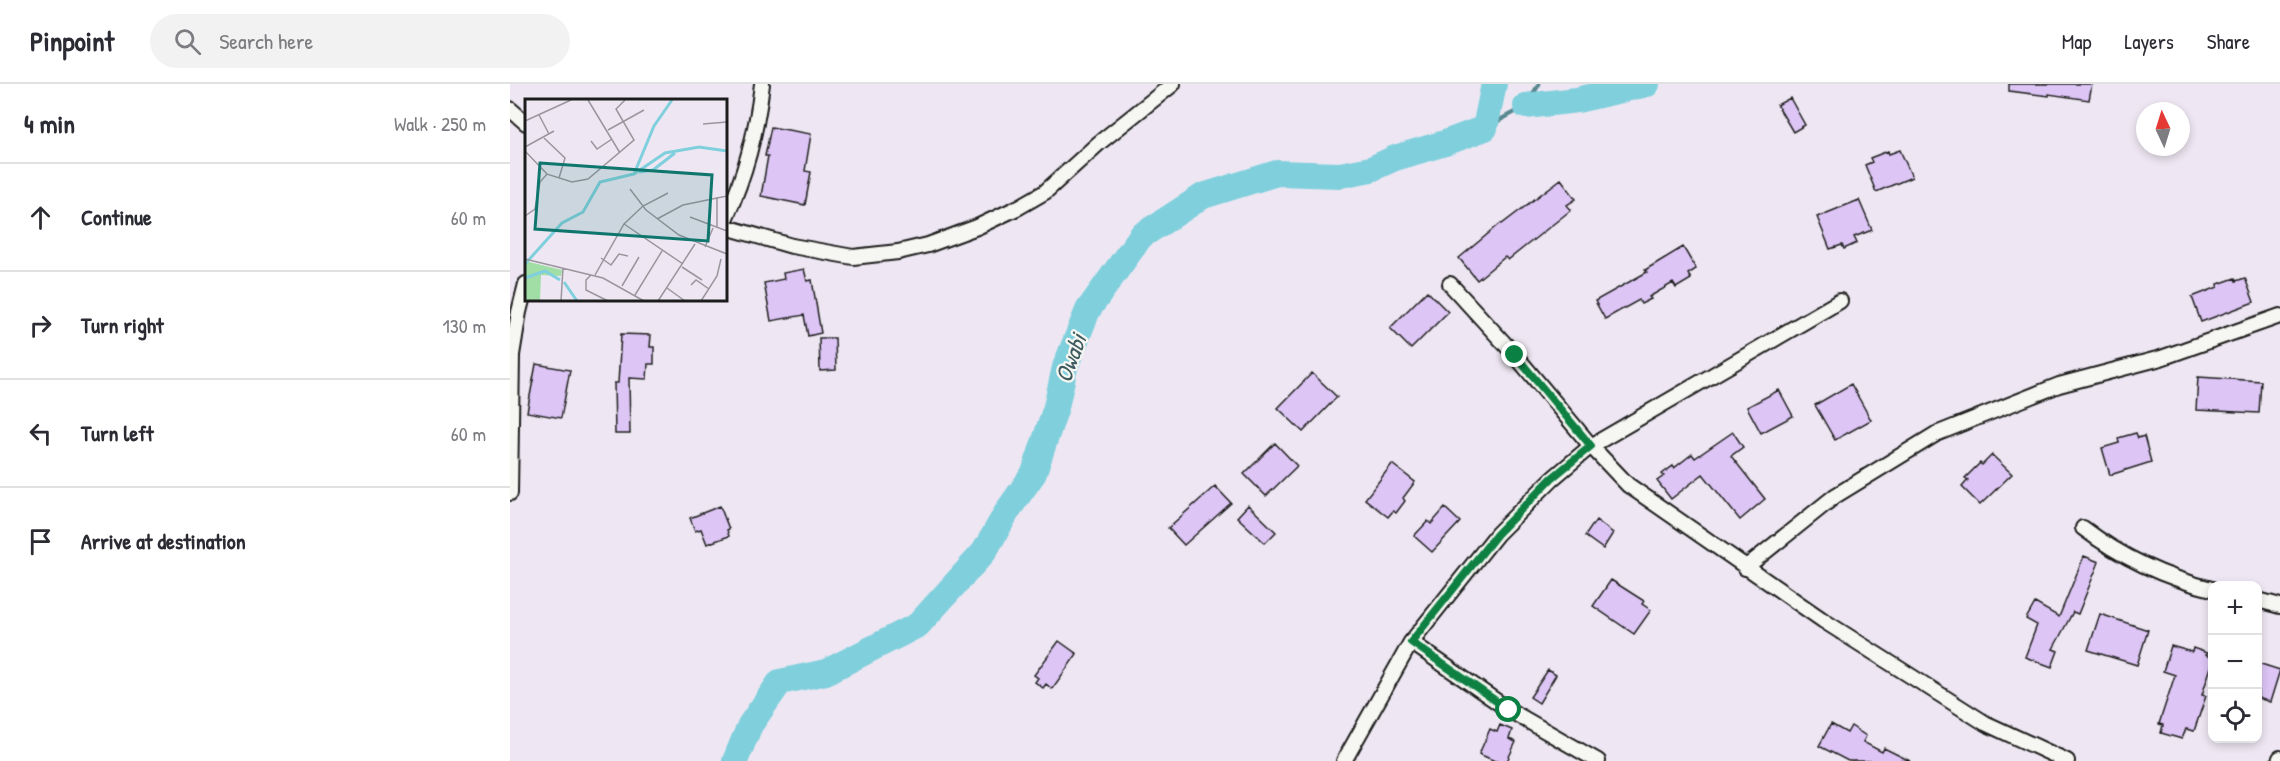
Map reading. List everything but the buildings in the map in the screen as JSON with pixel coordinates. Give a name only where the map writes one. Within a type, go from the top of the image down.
[{"type":"street","points":[[728,214],[737,194],[753,136],[762,84]]},
{"type":"street","points":[[728,227],[792,246],[853,257],[928,246],[978,227],[1045,192],[1099,143],[1173,84]]},
{"type":"street","points":[[510,109],[525,122]]},
{"type":"street","points":[[1450,284],[1515,355],[1591,446],[1628,485],[1824,621],[1985,723],[2067,761]]},
{"type":"street","points":[[510,492],[511,354],[525,288]]},
{"type":"street","points":[[1344,761],[1411,642],[1497,534],[1552,478],[1591,446],[1840,301]]},
{"type":"street","points":[[1745,568],[1835,496],[1936,434],[2059,385],[2161,358],[2280,316]]},
{"type":"street","points":[[2083,528],[2106,546],[2145,566],[2208,588]]},
{"type":"street","points":[[2262,601],[2280,606]]},
{"type":"street","points":[[1411,642],[1509,710],[1598,761]]},
{"type":"waterway","name":"Owabi","points":[[735,761],[750,725],[780,682],[826,672],[918,625],[984,552],[1008,510],[1034,473],[1056,407],[1065,367],[1088,310],[1141,236],[1203,196],[1277,173],[1340,175],[1371,169],[1395,158],[1485,128],[1494,84]]},
{"type":"waterway","points":[[1485,128],[1526,106],[1539,84]]},
{"type":"waterway","points":[[1526,106],[1577,100],[1647,84]]},
{"type":"route","points":[[1509,710],[1411,642],[1497,534],[1552,478],[1591,446],[1515,355]]}]
